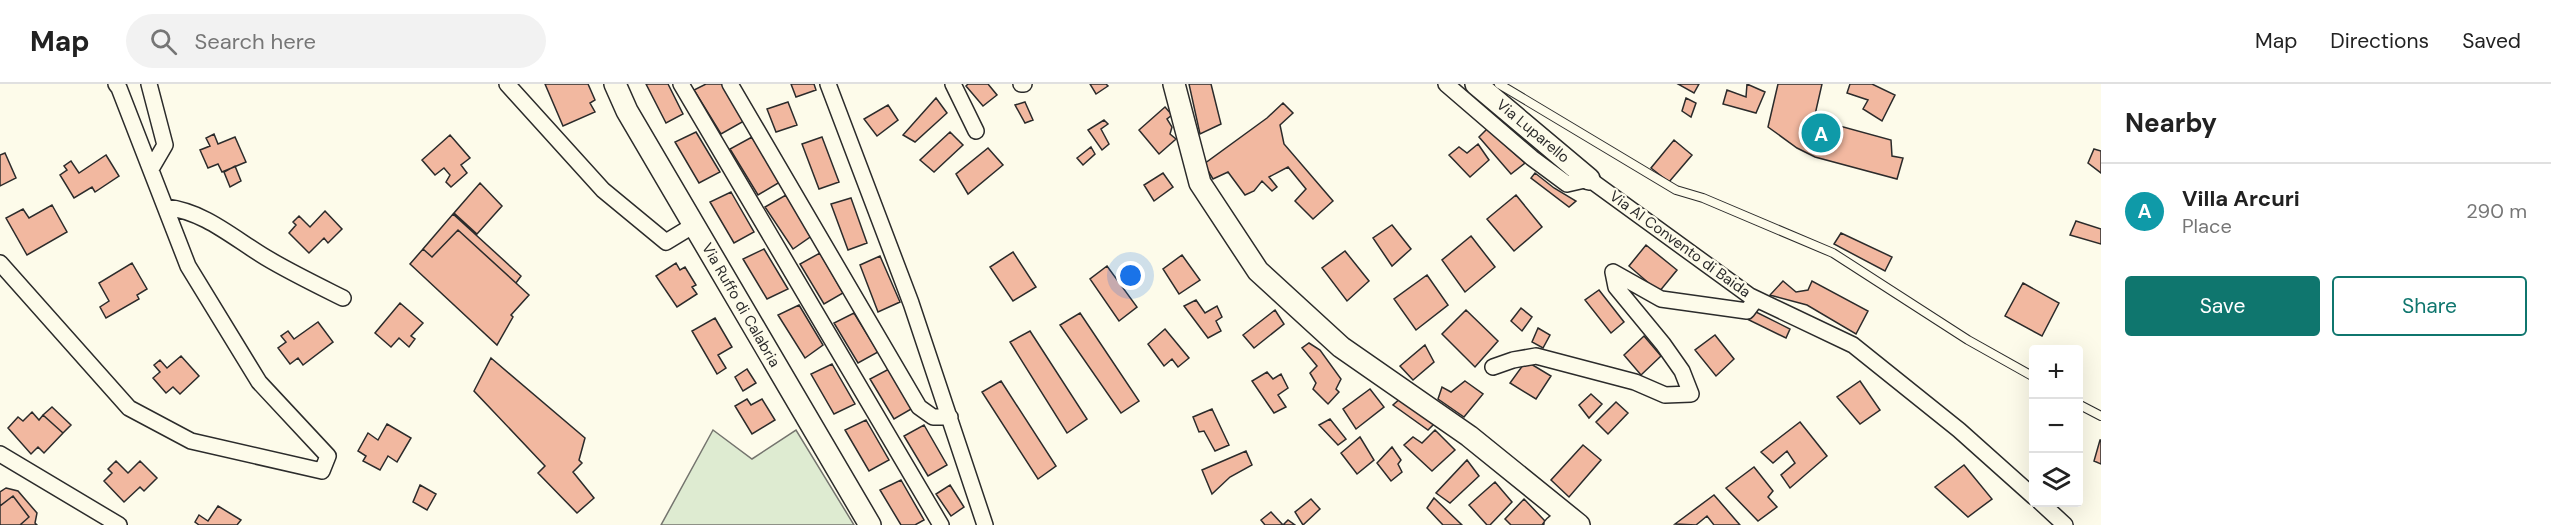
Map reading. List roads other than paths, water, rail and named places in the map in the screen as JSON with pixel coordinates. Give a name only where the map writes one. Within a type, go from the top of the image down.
[{"type":"street","points":[[0,263],[129,408],[191,441],[322,471],[328,456],[259,382],[188,266],[116,84]]},
{"type":"street","points":[[149,84],[165,145],[151,169]]},
{"type":"street","points":[[507,84],[603,190],[666,242],[694,225]]},
{"type":"street","name":"Via Ruffo di Calabria","points":[[615,84],[627,111],[870,525]]},
{"type":"street","points":[[681,84],[941,525]]},
{"type":"street","points":[[730,84],[919,407],[933,417],[950,417]]},
{"type":"street","points":[[828,84],[911,303],[985,525]]},
{"type":"street","points":[[953,84],[976,130]]},
{"type":"street","points":[[1174,84],[1200,183],[1258,271],[1341,347],[1468,436],[1566,521]]},
{"type":"street","points":[[1446,84],[1532,158],[1567,184],[1589,179]]},
{"type":"street","name":"Via Luparello","points":[[1476,84],[1589,179]]},
{"type":"street","name":"Via Al Convento di Baida","points":[[1589,179],[1756,299],[1853,345],[1959,430],[2029,492]]},
{"type":"street","points":[[166,207],[184,209],[201,215],[264,256],[343,298]]},
{"type":"street","points":[[1493,367],[1513,360],[1536,356],[1635,382],[1665,395],[1691,394],[1682,371],[1664,344],[1616,287],[1613,272],[1661,299],[1747,311],[1756,299]]},
{"type":"street","points":[[0,454],[119,525]]},
{"type":"street","points":[[2045,507],[2065,525]]},
{"type":"lane","points":[[1499,84],[1676,190],[1703,198],[1833,253],[1968,340],[2029,374]]},
{"type":"lane","points":[[2083,406],[2101,416]]},
{"type":"place","name":"Villa Arcuri","points":[[1821,133]]}]
